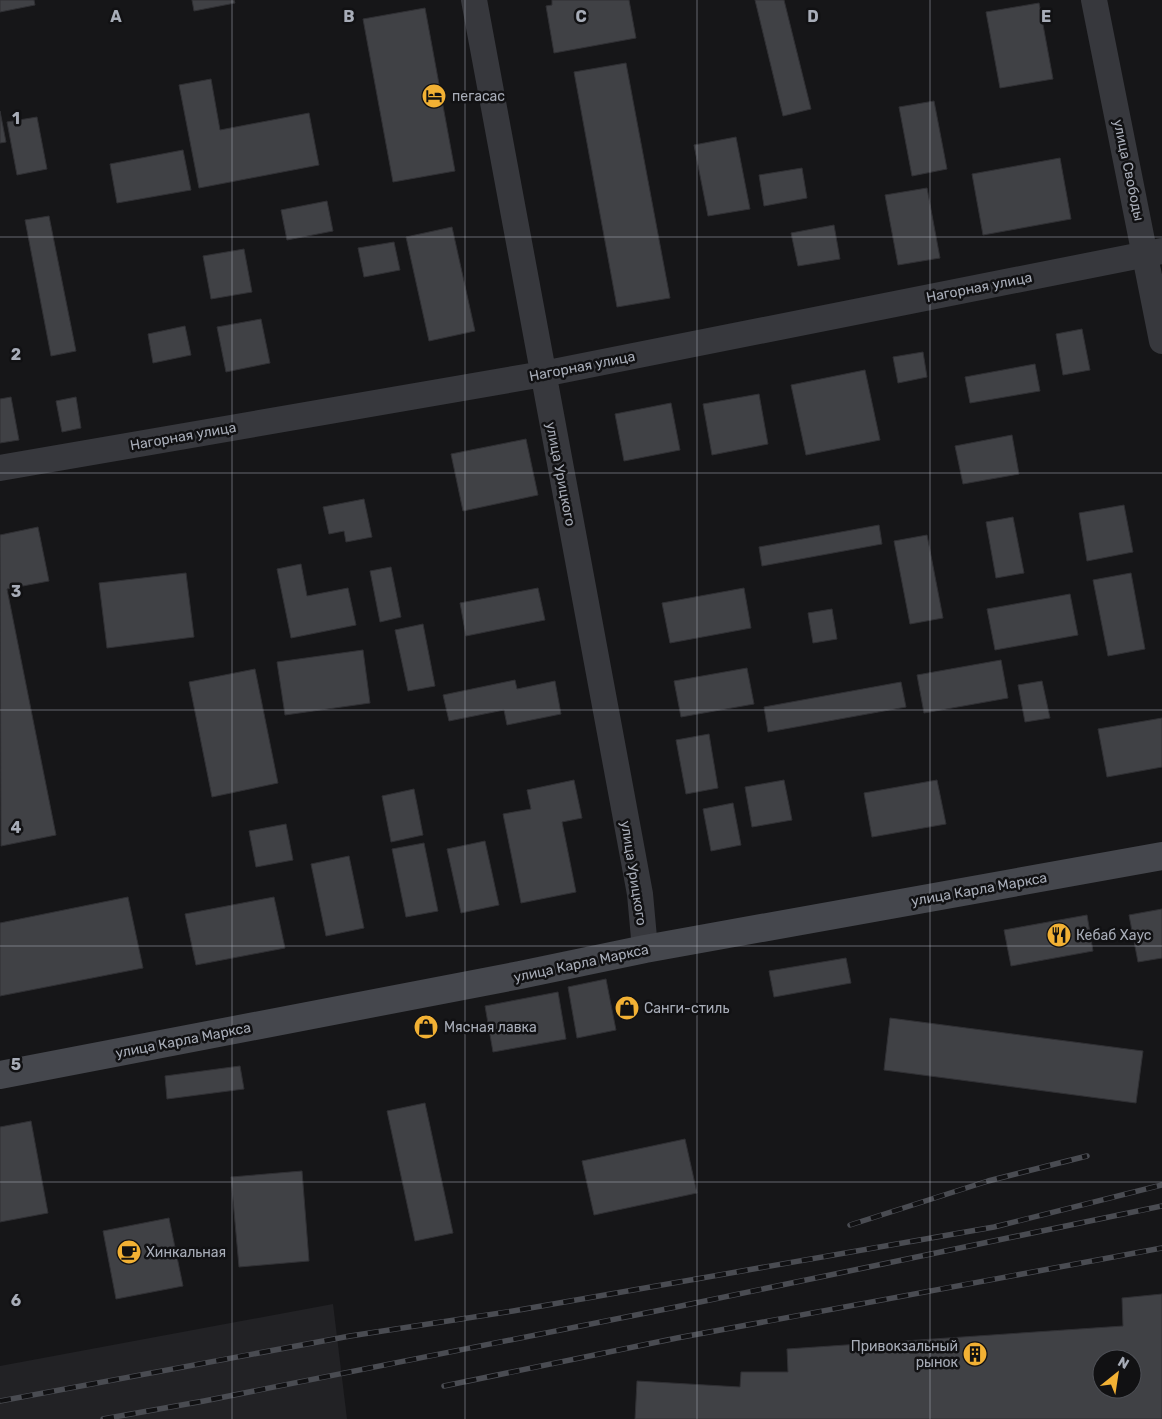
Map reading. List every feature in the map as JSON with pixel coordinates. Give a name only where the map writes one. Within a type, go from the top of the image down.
[{"type":"street","name":"улица Урицкого","points":[[474,0],[640,894],[645,949]]},
{"type":"street","name":"улица Свободы","points":[[1094,0],[1154,252],[1162,341]]},
{"type":"street","name":"Нагорная улица","points":[[0,468],[543,374],[1154,252]]},
{"type":"street","name":"улица Карла Маркса","points":[[0,1074],[520,975],[645,949],[1162,856]]},
{"type":"shaded area","points":[[333,1304],[347,1419],[0,1419],[0,1366]]},
{"type":"building","points":[[0,0],[34,0],[35,5],[0,12]]},
{"type":"building","points":[[192,0],[234,0],[235,3],[194,11]]},
{"type":"building","points":[[552,0],[629,0],[636,38],[554,53],[546,6],[552,5]]},
{"type":"building","points":[[755,0],[784,0],[811,109],[783,116]]},
{"type":"building","points":[[1039,3],[1053,79],[1000,88],[986,12]]},
{"type":"building","points":[[425,8],[455,171],[393,182],[363,19]]},
{"type":"building","points":[[626,63],[670,298],[617,307],[574,72]]},
{"type":"building","points":[[211,79],[220,130],[309,113],[319,165],[199,188],[179,85]]},
{"type":"building","points":[[934,101],[947,169],[912,176],[899,107]]},
{"type":"building","points":[[0,111],[6,142],[0,143]]},
{"type":"building","points":[[37,117],[47,169],[17,175],[7,122]]},
{"type":"building","points":[[736,137],[750,209],[708,216],[694,145]]},
{"type":"building","points":[[183,150],[191,190],[117,203],[110,164]]},
{"type":"building","points":[[1060,158],[1071,219],[983,235],[972,174]]},
{"type":"building","points":[[802,168],[807,198],[764,206],[759,175]]},
{"type":"building","points":[[927,188],[940,258],[898,265],[885,195]]},
{"type":"building","points":[[327,201],[333,231],[287,240],[281,210]]},
{"type":"building","points":[[49,216],[76,351],[51,356],[25,220]]},
{"type":"building","points":[[834,225],[840,259],[798,266],[791,233]]},
{"type":"building","points":[[452,227],[475,331],[429,341],[406,237]]},
{"type":"building","points":[[394,242],[400,270],[364,277],[358,248]]},
{"type":"building","points":[[244,249],[252,292],[211,299],[203,256]]},
{"type":"building","points":[[261,319],[270,363],[226,372],[217,327]]},
{"type":"building","points":[[185,326],[191,355],[153,363],[148,334]]},
{"type":"building","points":[[1082,329],[1090,370],[1063,375],[1056,334]]},
{"type":"building","points":[[923,352],[927,377],[898,383],[893,357]]},
{"type":"building","points":[[1035,364],[1040,391],[970,403],[965,377]]},
{"type":"building","points":[[865,370],[880,440],[806,455],[791,385]]},
{"type":"building","points":[[759,394],[768,444],[712,455],[703,404]]},
{"type":"building","points":[[11,397],[19,440],[0,443],[0,399]]},
{"type":"building","points":[[76,397],[81,428],[62,432],[56,401]]},
{"type":"building","points":[[671,403],[680,450],[624,461],[615,414]]},
{"type":"building","points":[[1012,435],[1019,474],[963,484],[955,446]]},
{"type":"building","points":[[526,439],[538,495],[463,511],[451,454]]},
{"type":"building","points":[[364,499],[372,537],[346,542],[344,531],[329,534],[323,507]]},
{"type":"building","points":[[1124,505],[1133,552],[1087,561],[1079,513]]},
{"type":"building","points":[[1013,517],[1024,573],[996,578],[986,522]]},
{"type":"building","points":[[879,525],[882,544],[762,566],[759,547]]},
{"type":"building","points":[[38,527],[49,581],[7,589],[56,835],[1,846],[0,535]]},
{"type":"building","points":[[927,535],[943,618],[910,624],[894,541]]},
{"type":"building","points":[[301,564],[307,596],[348,588],[356,625],[291,638],[277,569]]},
{"type":"building","points":[[391,567],[401,617],[380,622],[370,571]]},
{"type":"building","points":[[186,573],[194,637],[107,648],[99,583]]},
{"type":"building","points":[[1131,573],[1145,649],[1108,656],[1093,580]]},
{"type":"building","points":[[538,588],[545,620],[466,636],[460,603]]},
{"type":"building","points":[[744,588],[751,628],[670,643],[662,603]]},
{"type":"building","points":[[1070,594],[1078,635],[995,650],[987,609]]},
{"type":"building","points":[[832,609],[837,639],[813,643],[808,613]]},
{"type":"building","points":[[423,624],[435,686],[408,691],[395,630]]},
{"type":"building","points":[[363,650],[370,703],[285,715],[277,662]]},
{"type":"building","points":[[1001,660],[1008,698],[924,713],[917,675]]},
{"type":"building","points":[[747,668],[754,704],[681,717],[674,681]]},
{"type":"building","points":[[255,669],[278,783],[212,797],[189,682]]},
{"type":"building","points":[[515,680],[517,689],[555,681],[561,714],[507,725],[504,710],[449,721],[443,695]]},
{"type":"building","points":[[1042,681],[1050,718],[1025,722],[1018,685]]},
{"type":"building","points":[[901,682],[906,707],[768,732],[764,707]]},
{"type":"building","points":[[1162,718],[1162,767],[1107,777],[1098,729]]},
{"type":"building","points":[[709,734],[718,788],[686,794],[676,740]]},
{"type":"building","points":[[574,780],[582,818],[562,822],[576,892],[521,903],[503,814],[531,809],[527,790]]},
{"type":"building","points":[[784,780],[792,820],[752,827],[745,787]]},
{"type":"building","points":[[937,780],[946,824],[872,837],[864,793]]},
{"type":"building","points":[[414,789],[423,835],[391,842],[382,796]]},
{"type":"building","points":[[733,803],[741,845],[711,851],[703,809]]},
{"type":"building","points":[[286,824],[293,860],[256,867],[249,831]]},
{"type":"building","points":[[485,841],[499,905],[461,913],[447,849]]},
{"type":"building","points":[[424,843],[438,911],[406,917],[392,849]]},
{"type":"building","points":[[349,856],[364,928],[326,936],[311,864]]},
{"type":"building","points":[[128,897],[143,968],[0,996],[0,923]]},
{"type":"building","points":[[274,897],[285,948],[196,965],[185,914]]},
{"type":"building","points":[[1162,909],[1162,958],[1138,962],[1129,915]]},
{"type":"building","points":[[1087,915],[1093,951],[1011,966],[1004,930]]},
{"type":"building","points":[[846,958],[851,983],[774,997],[769,971]]},
{"type":"building","points":[[606,979],[616,1030],[577,1038],[568,987]]},
{"type":"building","points":[[558,992],[566,1039],[493,1052],[485,1006]]},
{"type":"building","points":[[890,1018],[1143,1051],[1136,1103],[884,1070]]},
{"type":"building","points":[[240,1066],[244,1089],[167,1099],[165,1076]]},
{"type":"building","points":[[425,1103],[453,1233],[415,1241],[387,1111]]},
{"type":"building","points":[[31,1121],[48,1213],[0,1222],[0,1127]]},
{"type":"building","points":[[685,1139],[697,1193],[594,1215],[582,1161]]},
{"type":"building","points":[[302,1171],[309,1261],[239,1267],[231,1177]]},
{"type":"building","points":[[169,1218],[183,1286],[116,1299],[103,1231]]},
{"type":"building","name":"Привокзальный рынок","points":[[1162,1294],[1162,1419],[635,1419],[637,1381],[740,1387],[741,1372],[788,1372],[787,1349],[1123,1326],[1122,1298]]},
{"type":"railway","points":[[850,1225],[988,1181],[1087,1156]]},
{"type":"railway","points":[[0,1401],[350,1336],[513,1311],[994,1227],[1162,1185]]},
{"type":"railway","points":[[103,1419],[204,1401],[676,1307],[1162,1206]]},
{"type":"railway","points":[[444,1386],[677,1338],[1162,1248]]},
{"type":"place","name":"пегасас","points":[[434,96]]},
{"type":"place","name":"Кебаб Хаус","points":[[1059,935]]},
{"type":"place","name":"Санги-стиль","points":[[627,1008]]},
{"type":"place","name":"Мясная лавка","points":[[426,1027]]},
{"type":"place","name":"Хинкальная","points":[[129,1252]]},
{"type":"place","name":"Привокзальный рынок","points":[[975,1354]]}]
